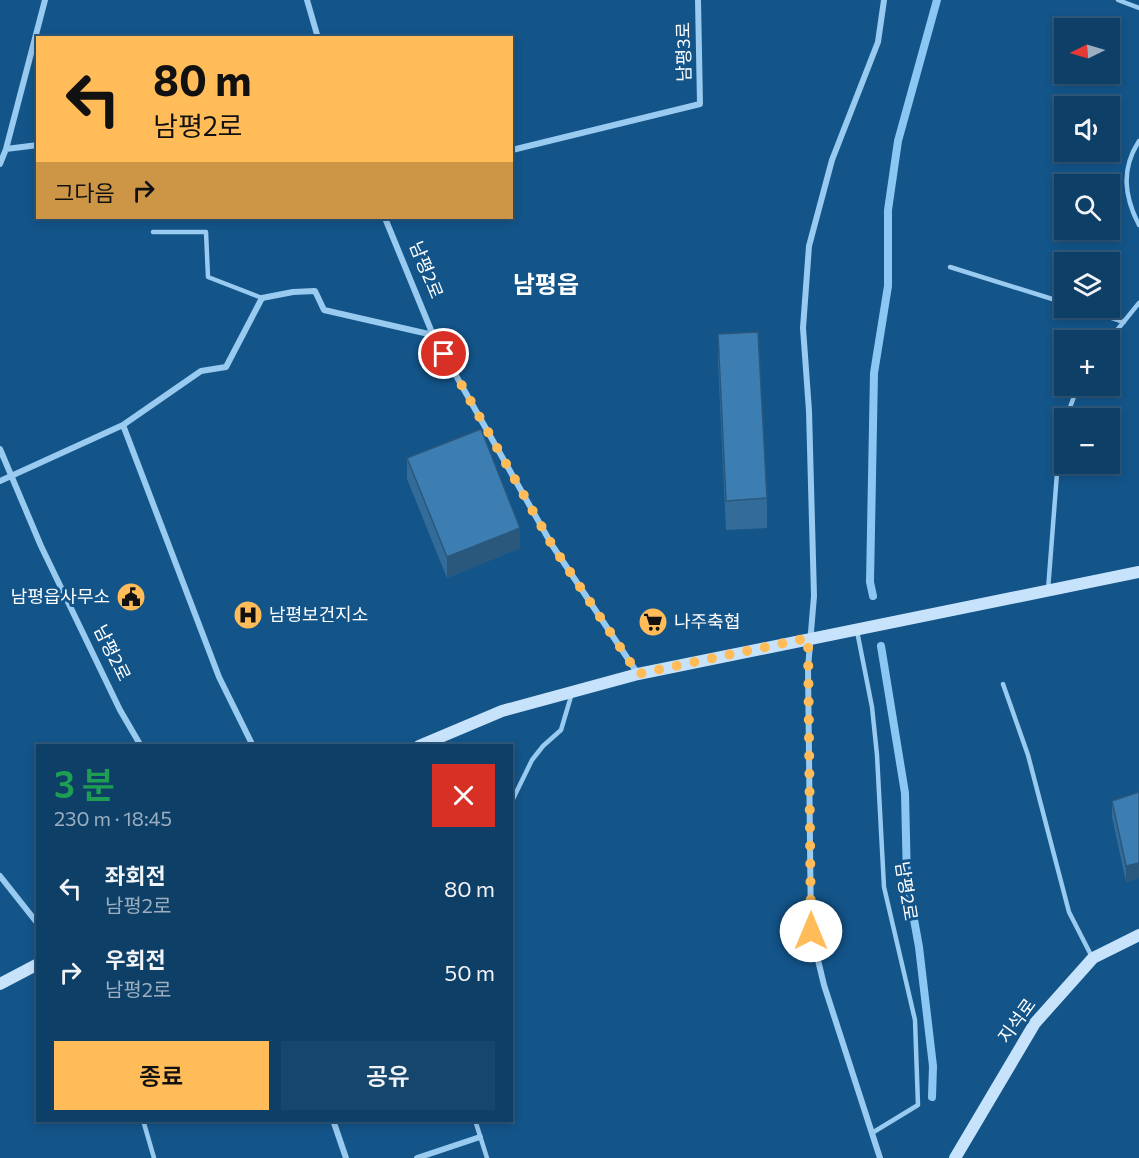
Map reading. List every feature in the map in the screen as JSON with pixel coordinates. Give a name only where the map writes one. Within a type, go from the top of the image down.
[{"type":"street","points":[[0,164],[6,149],[45,0]]},
{"type":"street","points":[[307,0],[317,36]]},
{"type":"street","name":"남평3로","points":[[513,150],[700,104],[698,0]]},
{"type":"street","points":[[880,1158],[824,985],[811,931],[808,638],[814,596],[809,411],[803,328],[809,246],[832,160],[878,42],[884,0]]},
{"type":"street","points":[[6,149],[36,145]]},
{"type":"street","name":"남평2로","points":[[386,219],[433,335],[552,545],[638,674]]},
{"type":"street","points":[[0,481],[123,425],[201,371],[226,367],[262,298],[293,292],[315,291],[324,310],[433,335]]},
{"type":"street","points":[[123,425],[219,677],[252,744]]},
{"type":"street","name":"남평2로","points":[[0,449],[120,710],[140,744]]},
{"type":"street","points":[[424,744],[502,711],[638,674],[1139,572]]},
{"type":"street","points":[[0,876],[36,921]]},
{"type":"street","name":"지석로","points":[[954,1158],[1035,1023],[1093,958],[1139,934]]},
{"type":"street","points":[[0,984],[36,965]]},
{"type":"street","points":[[334,1122],[346,1158]]},
{"type":"street","points":[[417,1158],[480,1137]]},
{"type":"lane","points":[[1118,0],[1139,8]]},
{"type":"lane","points":[[1139,141],[1126,169],[1126,189],[1139,225]]},
{"type":"lane","points":[[153,232],[206,232],[208,277],[262,298]]},
{"type":"lane","points":[[950,267],[1054,300]]},
{"type":"lane","points":[[1117,330],[1139,303]]},
{"type":"lane","points":[[1112,318],[1124,322]]},
{"type":"lane","points":[[1048,590],[1057,474]]},
{"type":"lane","name":"남평2로","points":[[856,629],[872,707],[884,887],[915,1020],[918,1105],[872,1133]]},
{"type":"lane","points":[[1003,684],[1028,755],[1069,912],[1093,958]]},
{"type":"lane","points":[[513,799],[532,760],[561,730],[573,690]]},
{"type":"lane","points":[[144,1122],[154,1158]]},
{"type":"lane","points":[[476,1122],[487,1158]]},
{"type":"building","points":[[758,332],[767,498],[726,501],[718,334]]},
{"type":"building","points":[[481,429],[520,528],[447,557],[407,458]]},
{"type":"building","points":[[1139,792],[1139,863],[1126,866],[1112,801]]},
{"type":"waterway","points":[[873,596],[870,582],[874,373],[888,286],[888,210],[898,141],[937,0]]},
{"type":"waterway","points":[[881,646],[905,793],[907,881],[919,947],[933,1066],[932,1097]]},
{"type":"place","name":"남평읍사무소","points":[[131,597]]},
{"type":"place","name":"남평보건지소","points":[[248,615]]},
{"type":"place","name":"나주축협","points":[[653,622]]},
{"type":"district","name":"남평읍","points":[[546,285]]},
{"type":"route","points":[[444,354],[552,545],[638,674],[808,638],[811,931]]}]
